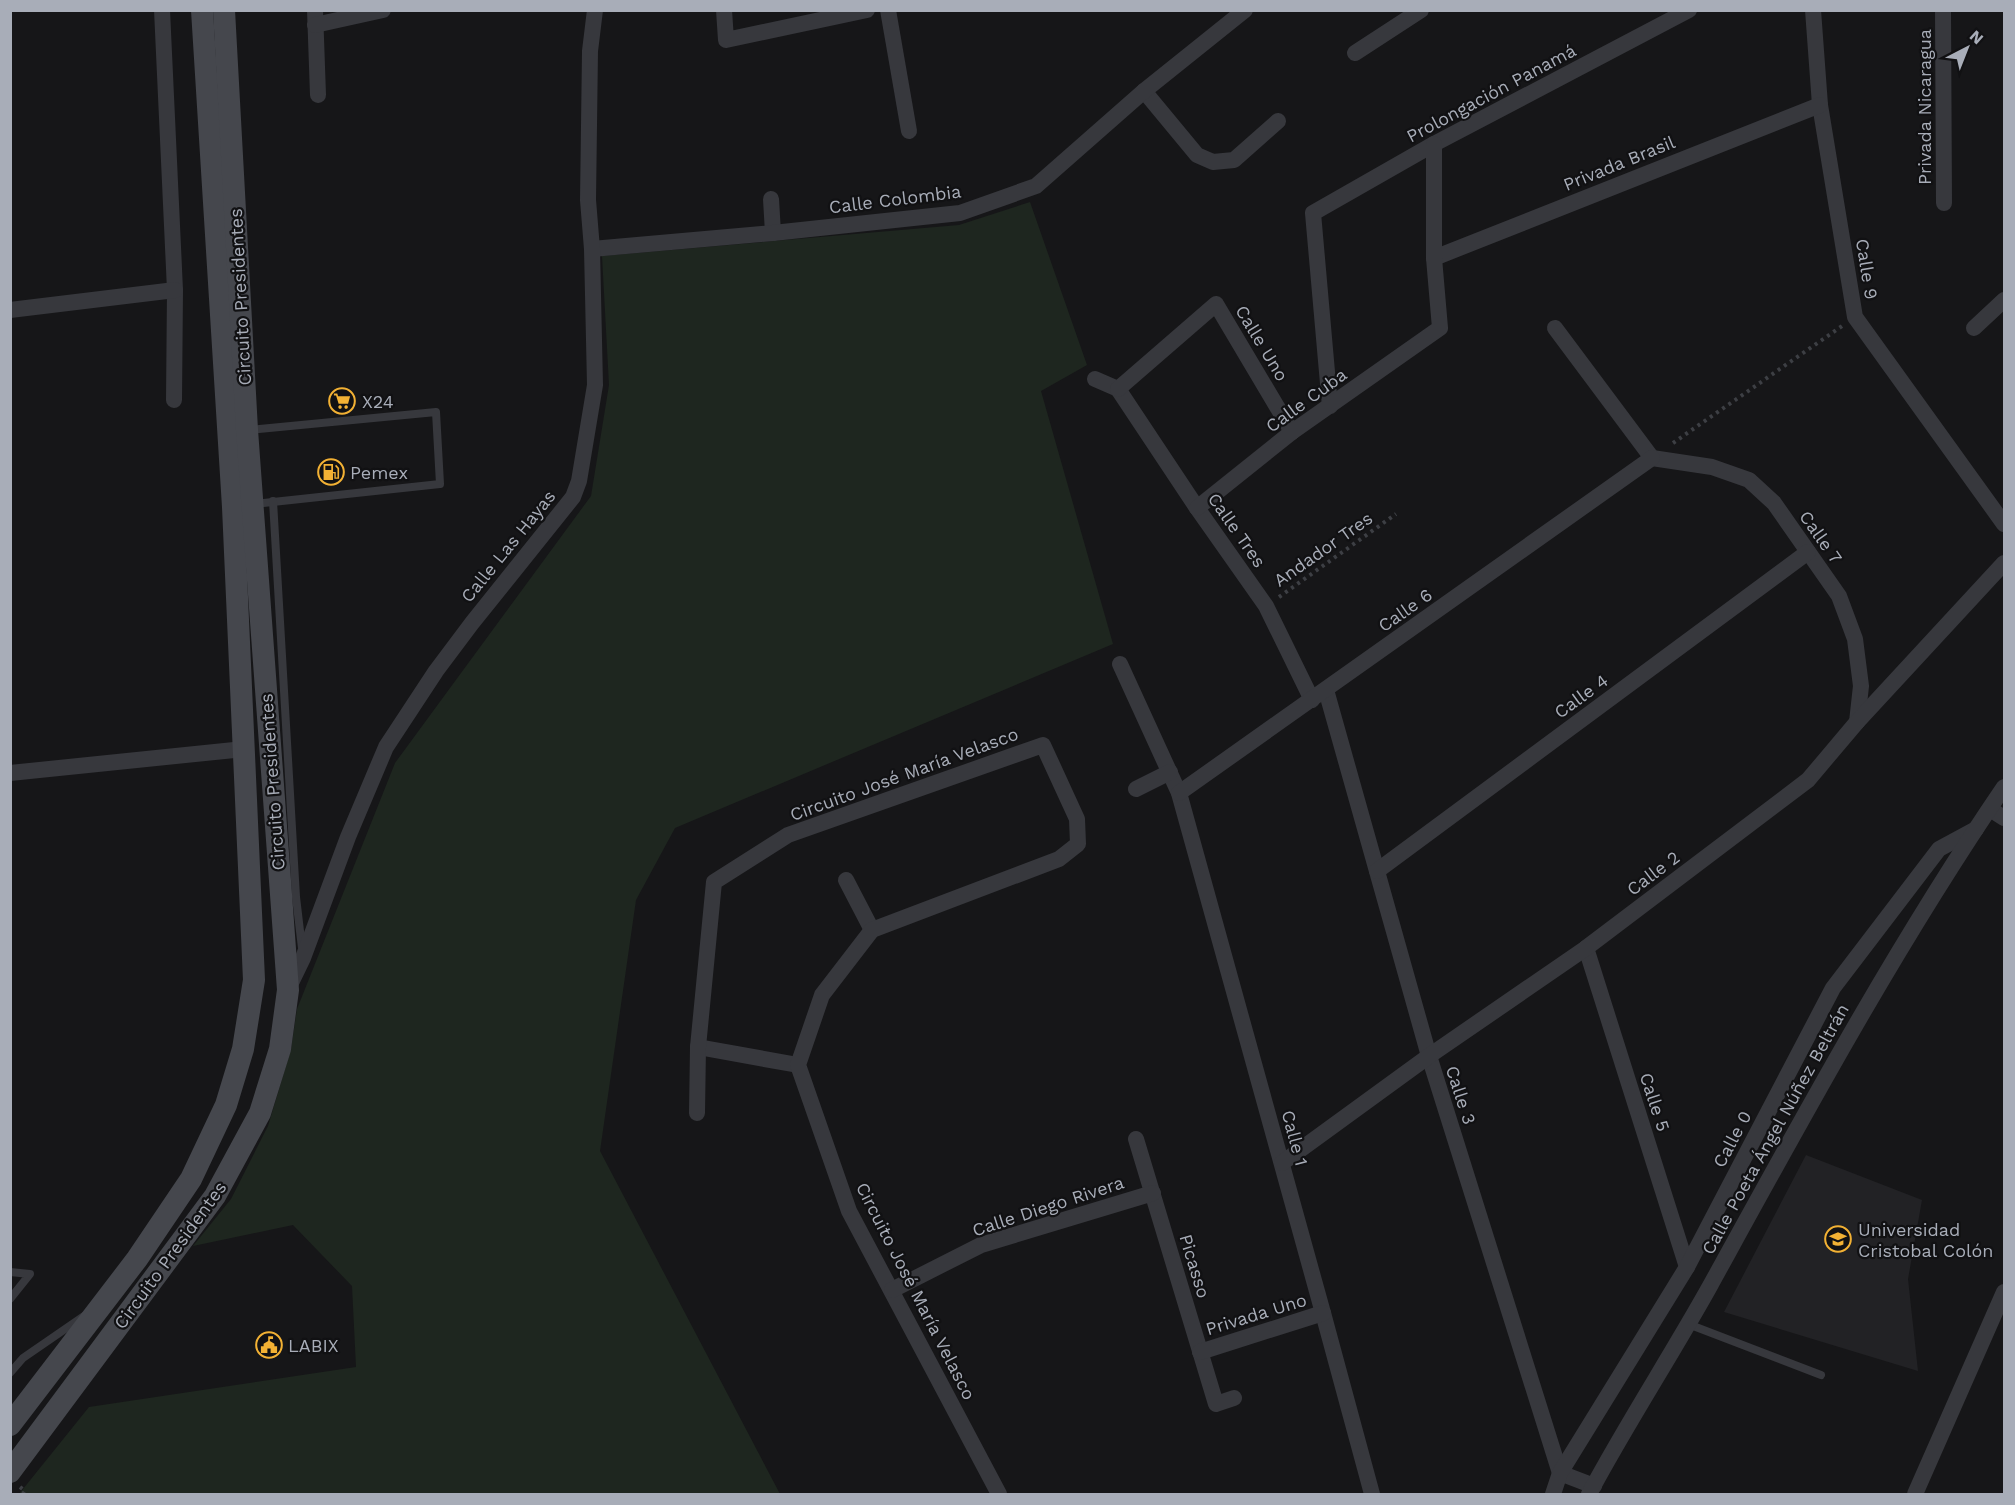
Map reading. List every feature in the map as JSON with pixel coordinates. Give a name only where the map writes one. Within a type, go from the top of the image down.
[{"type":"main road","name":"Circuito Presidentes","points":[[10,1472],[215,1196],[260,1113],[280,1049],[288,990],[253,504],[238,431],[202,10]]},
{"type":"main road","name":"Circuito Presidentes","points":[[224,10],[238,431]]},
{"type":"main road","name":"Circuito Presidentes","points":[[10,1425],[137,1259],[191,1179],[226,1104],[243,1049],[254,980],[244,749],[253,504]]},
{"type":"street","points":[[162,10],[175,290],[174,400]]},
{"type":"street","points":[[318,95],[315,18],[383,10]]},
{"type":"street","name":"Calle Las Hayas","points":[[288,990],[303,958],[348,837],[386,747],[436,671],[573,497],[579,481],[595,385],[588,200],[590,51],[595,10]]},
{"type":"street","points":[[724,10],[726,40],[867,10]]},
{"type":"street","points":[[888,10],[909,131]]},
{"type":"street","name":"Calle Colombia","points":[[591,249],[960,213],[1036,186],[1144,91],[1245,10]]},
{"type":"street","points":[[1355,53],[1421,10]]},
{"type":"street","name":"Prolongación Panamá","points":[[1330,406],[1313,213],[1434,144],[1689,10]]},
{"type":"street","name":"Calle 9","points":[[1814,10],[1820,105],[1855,317],[2004,524]]},
{"type":"street","name":"Privada Nicaragua","points":[[1943,10],[1944,203]]},
{"type":"street","points":[[1144,91],[1197,155],[1213,162],[1234,160],[1278,121]]},
{"type":"street","name":"Privada Brasil","points":[[1434,258],[1820,105]]},
{"type":"street","points":[[1434,144],[1434,258]]},
{"type":"street","points":[[771,199],[773,233]]},
{"type":"street","name":"Calle Cuba","points":[[1197,508],[1292,432],[1440,328],[1434,258]]},
{"type":"street","points":[[10,310],[175,290]]},
{"type":"street","points":[[1974,328],[2004,300]]},
{"type":"street","name":"Calle Uno","points":[[1118,389],[1216,304],[1292,432]]},
{"type":"street","points":[[1555,328],[1652,458]]},
{"type":"street","points":[[1095,380],[1118,389]]},
{"type":"street","name":"Calle Tres","points":[[1118,389],[1266,606],[1319,695]]},
{"type":"street","name":"Calle 7","points":[[1652,458],[1712,467],[1749,480],[1774,503],[1839,596],[1855,639],[1861,686],[1857,722]]},
{"type":"street","name":"Calle 6","points":[[1179,793],[1652,458]]},
{"type":"street","name":"Calle 4","points":[[1377,871],[1808,552]]},
{"type":"street","name":"Calle 2","points":[[1282,1163],[1429,1056],[1586,948],[1808,780],[1857,722],[2004,563]]},
{"type":"street","name":"Calle 1","points":[[1120,664],[1179,793],[1372,1494]]},
{"type":"street","name":"Calle 3","points":[[1319,695],[1377,871],[1429,1056],[1560,1473]]},
{"type":"street","name":"Circuito José María Velasco","points":[[698,1047],[714,882],[788,835],[1043,745],[1077,819],[1078,844],[1059,859],[872,930]]},
{"type":"street","points":[[10,773],[244,749]]},
{"type":"street","points":[[1136,789],[1170,772]]},
{"type":"street","name":"Calle Poeta Ángel Núñez Beltrán","points":[[1591,1490],[1688,1324],[1858,1019],[2004,787]]},
{"type":"street","points":[[1990,809],[2004,818]]},
{"type":"street","name":"Calle 0","points":[[1553,1494],[1560,1473],[1687,1267],[1833,988],[1940,849],[1977,828]]},
{"type":"street","points":[[697,1113],[698,1047],[798,1065],[822,995],[872,930],[846,880]]},
{"type":"street","name":"Calle 5","points":[[1586,948],[1687,1267]]},
{"type":"street","name":"Circuito José María Velasco","points":[[798,1065],[849,1211],[999,1494]]},
{"type":"street","name":"Picasso","points":[[1136,1139],[1216,1404],[1234,1398]]},
{"type":"street","name":"Calle Diego Rivera","points":[[892,1290],[981,1245],[1153,1193]]},
{"type":"street","points":[[1921,1493],[2004,1292]]},
{"type":"street","name":"Privada Uno","points":[[1200,1352],[1323,1313]]},
{"type":"street","points":[[1560,1473],[1591,1490]]},
{"type":"lane","points":[[238,431],[436,412],[440,484],[253,504],[303,958]]},
{"type":"lane","points":[[10,1272],[30,1275],[10,1299]]},
{"type":"lane","points":[[10,1373],[23,1358],[104,1302]]},
{"type":"lane","points":[[1688,1324],[1821,1375]]},
{"type":"path","points":[[1652,458],[1855,317]]},
{"type":"path","name":"Andador Tres","points":[[1266,606],[1396,514]]},
{"type":"shaded area","points":[[1030,202],[1087,365],[1041,391],[1113,644],[675,828],[636,900],[600,1151],[780,1494],[19,1494],[89,1407],[356,1367],[352,1286],[293,1225],[193,1246],[231,1199],[268,1126],[291,1049],[297,1009],[395,763],[591,496],[609,385],[602,256],[959,225]]},
{"type":"shaded area","name":"Universidad Cristobal Colón","points":[[1806,1155],[1922,1200],[1908,1279],[1918,1371],[1724,1312]]},
{"type":"place","name":"X24","points":[[342,401]]},
{"type":"place","name":"Pemex","points":[[331,472]]},
{"type":"place","name":"Universidad Cristobal Colón","points":[[1838,1239]]},
{"type":"place","name":"LABIX","points":[[269,1345]]}]
